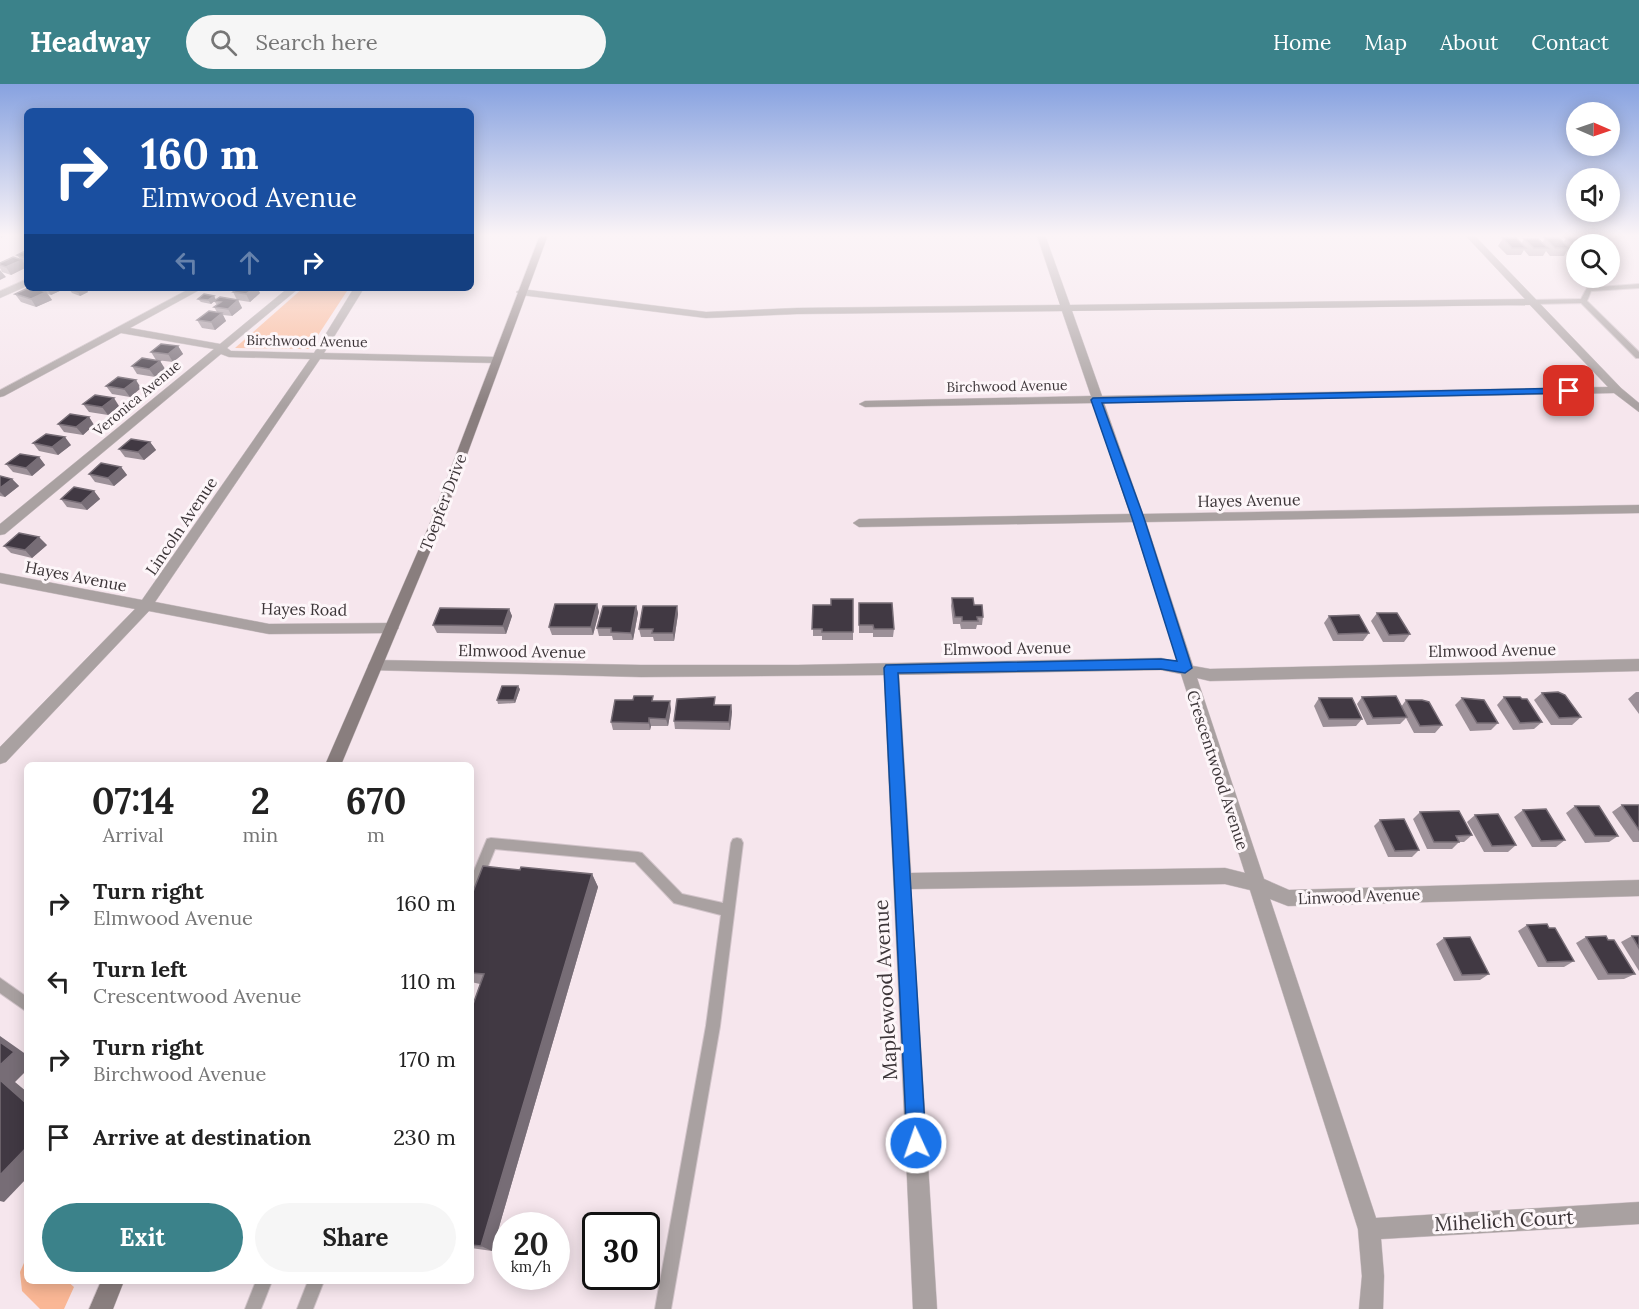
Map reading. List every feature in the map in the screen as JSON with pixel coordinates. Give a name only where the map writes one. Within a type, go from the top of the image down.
[{"type":"street","points":[[0,394],[190,292]]},
{"type":"street","name":"Veronica Avenue","points":[[0,531],[289,292]]},
{"type":"street","name":"Lincoln Avenue","points":[[0,757],[145,607],[317,356],[356,292]]},
{"type":"street","name":"Toepfer Drive","points":[[334,762],[434,528],[521,292]]},
{"type":"street","points":[[522,292],[706,315],[797,311],[1533,302]]},
{"type":"street","name":"Crescentwood Avenue","points":[[1062,292],[1369,1228],[1373,1276],[1371,1309]]},
{"type":"street","points":[[1524,292],[1617,390],[1639,409]]},
{"type":"street","name":"Birchwood Avenue","points":[[121,330],[213,344],[229,354],[496,360]]},
{"type":"street","name":"Birchwood Avenue","points":[[865,404],[1617,390]]},
{"type":"street","name":"Hayes Avenue","points":[[859,523],[1639,509]]},
{"type":"street","name":"Hayes Avenue","points":[[0,578],[145,607]]},
{"type":"street","name":"Hayes Road","points":[[145,607],[269,629],[392,628]]},
{"type":"street","name":"Elmwood Avenue","points":[[375,666],[641,671],[797,671],[1161,664],[1210,675],[1639,665]]},
{"type":"street","name":"Maplewood Avenue","points":[[891,668],[925,1309]]},
{"type":"street","name":"Linwood Avenue","points":[[902,881],[1226,876],[1255,883],[1288,898],[1639,888]]},
{"type":"street","name":"Mihelich Court","points":[[1369,1228],[1639,1212]]},
{"type":"street","points":[[101,1309],[112,1284]]},
{"type":"lane","points":[[1583,301],[1587,292]]},
{"type":"lane","points":[[1533,302],[1583,301],[1639,356]]},
{"type":"lane","points":[[474,886],[491,843],[638,857],[678,898],[727,910]]},
{"type":"lane","points":[[663,1309],[713,1026],[737,843]]},
{"type":"lane","points":[[0,985],[24,1003]]},
{"type":"lane","points":[[253,1309],[263,1284]]},
{"type":"lane","points":[[305,1309],[315,1284]]},
{"type":"shaded area","points":[[298,292],[346,292],[309,349],[235,348]]},
{"type":"shaded area","points":[[24,1263],[24,1284],[70,1284],[74,1287],[64,1309],[40,1309],[22,1291],[20,1272]]},
{"type":"building","points":[[19,292],[46,292],[31,299],[15,294]]},
{"type":"building","points":[[204,294],[214,296],[208,300],[198,299]]},
{"type":"building","points":[[220,297],[238,300],[228,309],[214,307],[221,302],[214,301]]},
{"type":"building","points":[[209,311],[222,313],[211,322],[197,320]]},
{"type":"building","points":[[161,344],[178,346],[168,354],[151,352]]},
{"type":"building","points":[[142,358],[160,361],[149,369],[132,366]]},
{"type":"building","points":[[118,377],[136,380],[124,389],[106,386]]},
{"type":"building","points":[[95,395],[114,398],[102,407],[83,404]]},
{"type":"building","points":[[70,414],[89,417],[76,427],[58,424]]},
{"type":"building","points":[[46,434],[65,437],[52,447],[33,443]]},
{"type":"building","points":[[131,439],[150,442],[138,452],[119,449]]},
{"type":"building","points":[[20,454],[39,457],[26,468],[6,464]]},
{"type":"building","points":[[101,463],[121,467],[108,478],[89,474]]},
{"type":"building","points":[[0,476],[12,479],[0,488]]},
{"type":"building","points":[[74,487],[94,491],[81,503],[61,499]]},
{"type":"building","points":[[19,533],[39,537],[25,550],[4,546]]},
{"type":"building","points":[[952,598],[973,598],[974,605],[982,605],[983,617],[977,617],[978,621],[962,621],[962,617],[955,617]]},
{"type":"building","points":[[831,599],[853,599],[853,632],[822,632],[822,629],[812,629],[813,605],[831,605]]},
{"type":"building","points":[[859,603],[892,603],[894,629],[874,629],[873,625],[859,625]]},
{"type":"building","points":[[555,604],[597,604],[591,627],[549,627]]},
{"type":"building","points":[[603,606],[636,606],[631,633],[611,632],[611,628],[597,628]]},
{"type":"building","points":[[643,606],[677,606],[673,633],[652,633],[653,629],[639,629]]},
{"type":"building","points":[[440,608],[509,609],[503,626],[433,625]]},
{"type":"building","points":[[1377,613],[1397,613],[1410,634],[1389,635]]},
{"type":"building","points":[[1359,615],[1369,633],[1338,634],[1329,616]]},
{"type":"building","points":[[502,686],[518,686],[514,700],[497,700]]},
{"type":"building","points":[[1558,692],[1565,695],[1581,717],[1559,718],[1542,693]]},
{"type":"building","points":[[634,696],[653,696],[652,701],[670,701],[666,719],[649,718],[649,723],[611,722],[615,700],[633,700]]},
{"type":"building","points":[[1396,696],[1407,717],[1373,718],[1362,697]]},
{"type":"building","points":[[715,697],[714,705],[731,705],[729,722],[674,721],[677,699]]},
{"type":"building","points":[[1504,697],[1527,699],[1542,722],[1520,723]]},
{"type":"building","points":[[1319,698],[1352,698],[1362,719],[1329,719]]},
{"type":"building","points":[[1462,698],[1484,700],[1498,723],[1477,723]]},
{"type":"building","points":[[1406,700],[1429,702],[1442,725],[1420,726]]},
{"type":"building","points":[[1622,805],[1639,805],[1639,830]]},
{"type":"building","points":[[1575,806],[1599,806],[1618,836],[1595,836]]},
{"type":"building","points":[[1546,809],[1565,840],[1541,841],[1523,810]]},
{"type":"building","points":[[1459,811],[1472,835],[1456,836],[1459,842],[1434,842],[1420,812]]},
{"type":"building","points":[[1498,814],[1516,845],[1492,846],[1475,815]]},
{"type":"building","points":[[1404,819],[1419,850],[1395,851],[1380,820]]},
{"type":"building","points":[[483,866],[592,874],[481,1246],[474,1245],[474,1002],[484,974],[474,973],[474,889]]},
{"type":"building","points":[[1547,924],[1549,928],[1555,928],[1574,961],[1547,962],[1527,925]]},
{"type":"building","points":[[1606,936],[1608,940],[1614,940],[1635,974],[1608,974],[1586,937]]},
{"type":"building","points":[[1632,936],[1639,936],[1639,948]]},
{"type":"building","points":[[1470,937],[1489,974],[1462,975],[1444,938]]},
{"type":"building","points":[[0,1042],[14,1052],[0,1065]]},
{"type":"building","points":[[0,1080],[24,1101],[24,1150],[0,1175]]},
{"type":"route","points":[[916,1143],[891,668],[1161,664],[1185,668],[1138,518],[1096,400],[1569,391]]}]
